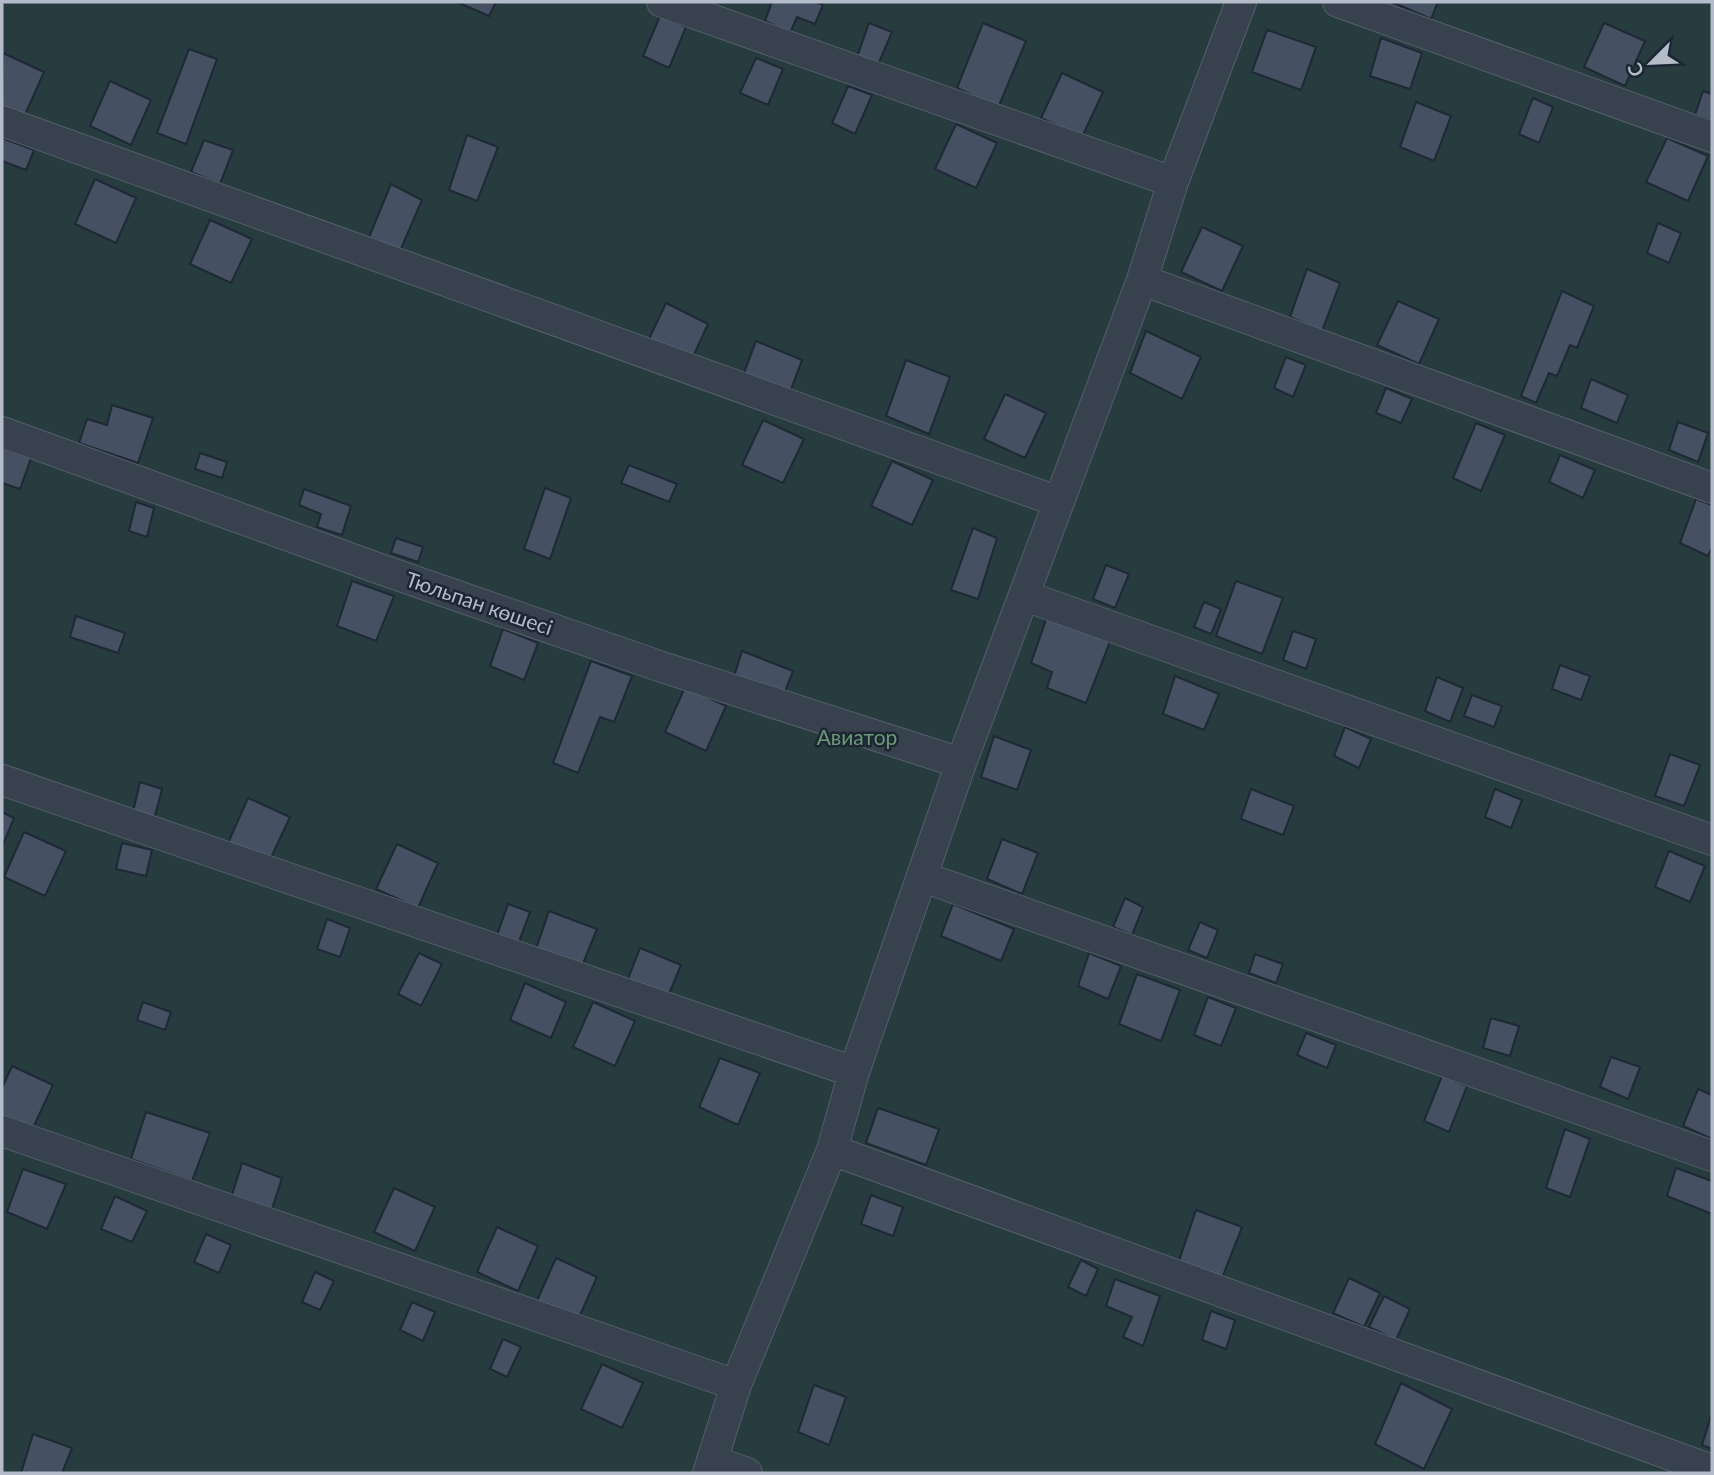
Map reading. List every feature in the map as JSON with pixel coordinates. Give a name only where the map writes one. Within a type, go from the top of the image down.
[{"type":"street","points":[[662,2],[1173,182]]},
{"type":"street","points":[[747,1473],[711,1467],[736,1385],[832,1150],[854,1072],[961,763],[1142,280],[1173,182],[1241,2]]},
{"type":"street","points":[[1338,2],[1712,137]]},
{"type":"street","points":[[2,121],[1059,502]]},
{"type":"street","points":[[1142,280],[1712,488]]},
{"type":"street","name":"Тюльпан көшесі","points":[[2,432],[380,569],[662,667],[961,763]]},
{"type":"street","points":[[1025,596],[1712,840]]},
{"type":"street","points":[[2,780],[854,1072]]},
{"type":"street","points":[[923,877],[1712,1156]]},
{"type":"street","points":[[2,1131],[736,1385]]},
{"type":"street","points":[[832,1150],[1712,1470]]},
{"type":"green space","name":"Авиатор","points":[[2,2],[1712,2],[1712,1473],[2,1473]]},
{"type":"building","points":[[457,2],[496,2],[489,16]]},
{"type":"building","points":[[772,2],[816,2],[823,5],[815,24],[797,17],[790,33],[765,21]]},
{"type":"building","points":[[1392,2],[1438,2],[1431,19]]},
{"type":"building","points":[[660,16],[686,27],[669,68],[643,56]]},
{"type":"building","points":[[869,23],[892,32],[877,67],[857,57]]},
{"type":"building","points":[[983,23],[1026,41],[998,108],[957,88]]},
{"type":"building","points":[[1604,23],[1645,41],[1625,86],[1584,67]]},
{"type":"building","points":[[1267,30],[1316,47],[1301,90],[1252,72]]},
{"type":"building","points":[[1381,38],[1422,53],[1410,89],[1370,76]]},
{"type":"building","points":[[189,49],[217,59],[186,144],[157,133]]},
{"type":"building","points":[[3,53],[44,72],[24,117],[2,106]]},
{"type":"building","points":[[756,58],[783,69],[768,105],[740,93]]},
{"type":"building","points":[[1062,73],[1103,92],[1082,137],[1041,118]]},
{"type":"building","points":[[110,81],[151,100],[131,145],[90,126]]},
{"type":"building","points":[[848,86],[872,95],[855,134],[832,123]]},
{"type":"building","points":[[1703,91],[1712,94],[1712,121],[1695,115]]},
{"type":"building","points":[[1533,98],[1553,107],[1539,143],[1519,134]]},
{"type":"building","points":[[1416,102],[1451,116],[1434,161],[1400,147]]},
{"type":"building","points":[[956,124],[997,143],[976,188],[935,169]]},
{"type":"building","points":[[467,135],[498,147],[477,201],[449,190]]},
{"type":"building","points":[[2,138],[34,150],[26,170],[2,161]]},
{"type":"building","points":[[1667,138],[1708,156],[1688,201],[1646,182]]},
{"type":"building","points":[[204,140],[233,150],[220,184],[191,172]]},
{"type":"building","points":[[95,179],[136,198],[116,243],[75,224]]},
{"type":"building","points":[[391,184],[422,200],[400,251],[369,237]]},
{"type":"building","points":[[210,220],[252,239],[231,283],[190,264]]},
{"type":"building","points":[[1658,223],[1681,233],[1669,263],[1647,253]]},
{"type":"building","points":[[1202,227],[1243,246],[1222,291],[1181,272]]},
{"type":"building","points":[[1307,269],[1340,283],[1322,331],[1290,317]]},
{"type":"building","points":[[1562,291],[1594,306],[1577,348],[1570,345],[1557,376],[1549,373],[1536,403],[1521,396]]},
{"type":"building","points":[[1398,301],[1439,319],[1419,364],[1377,345]]},
{"type":"building","points":[[666,303],[708,324],[692,359],[649,339]]},
{"type":"building","points":[[1146,331],[1201,357],[1182,399],[1130,373]]},
{"type":"building","points":[[756,341],[802,360],[790,392],[744,373]]},
{"type":"building","points":[[1286,357],[1306,365],[1293,397],[1274,388]]},
{"type":"building","points":[[906,360],[950,377],[929,434],[886,416]]},
{"type":"building","points":[[1591,379],[1628,395],[1617,423],[1581,408]]},
{"type":"building","points":[[1386,388],[1412,399],[1401,423],[1376,413]]},
{"type":"building","points":[[1005,394],[1046,413],[1025,458],[984,439]]},
{"type":"building","points":[[112,405],[153,418],[138,463],[79,443],[87,419],[107,425]]},
{"type":"building","points":[[763,420],[804,439],[783,483],[742,465]]},
{"type":"building","points":[[1678,422],[1708,433],[1698,462],[1669,450]]},
{"type":"building","points":[[1476,423],[1505,435],[1481,491],[1453,478]]},
{"type":"building","points":[[2,448],[31,458],[20,489],[2,483]]},
{"type":"building","points":[[200,453],[227,462],[222,478],[195,469]]},
{"type":"building","points":[[1560,455],[1595,470],[1583,498],[1549,482]]},
{"type":"building","points":[[892,461],[933,480],[912,525],[871,506]]},
{"type":"building","points":[[629,465],[677,484],[669,502],[621,483]]},
{"type":"building","points":[[545,488],[571,498],[550,559],[524,549]]},
{"type":"building","points":[[304,489],[351,506],[342,535],[317,527],[321,514],[299,505]]},
{"type":"building","points":[[1696,499],[1712,505],[1712,547],[1708,556],[1680,543]]},
{"type":"building","points":[[136,502],[154,508],[147,537],[129,531]]},
{"type":"building","points":[[973,528],[997,538],[978,599],[951,590]]},
{"type":"building","points":[[396,538],[423,547],[418,562],[391,553]]},
{"type":"building","points":[[1106,565],[1129,574],[1115,608],[1093,599]]},
{"type":"building","points":[[352,581],[394,596],[376,641],[337,626]]},
{"type":"building","points":[[1236,581],[1283,598],[1262,654],[1216,636]]},
{"type":"building","points":[[1204,602],[1221,609],[1211,634],[1194,627]]},
{"type":"building","points":[[1048,614],[1111,639],[1086,703],[1047,688],[1052,672],[1031,663]]},
{"type":"building","points":[[76,616],[125,633],[118,653],[70,637]]},
{"type":"building","points":[[503,629],[538,643],[524,680],[490,666]]},
{"type":"building","points":[[1293,631],[1316,639],[1306,669],[1283,660]]},
{"type":"building","points":[[742,651],[793,671],[782,699],[733,680]]},
{"type":"building","points":[[591,661],[632,676],[614,722],[600,717],[578,773],[553,763]]},
{"type":"building","points":[[1560,665],[1590,676],[1581,700],[1552,689]]},
{"type":"building","points":[[1175,676],[1219,694],[1204,730],[1163,714]]},
{"type":"building","points":[[1437,677],[1463,688],[1450,722],[1425,711]]},
{"type":"building","points":[[685,687],[726,706],[706,751],[665,732]]},
{"type":"building","points":[[1472,695],[1502,706],[1494,727],[1464,716]]},
{"type":"building","points":[[1345,727],[1371,739],[1359,768],[1334,756]]},
{"type":"building","points":[[994,736],[1031,750],[1017,790],[981,777]]},
{"type":"building","points":[[1670,754],[1700,765],[1684,806],[1655,796]]},
{"type":"building","points":[[140,782],[162,789],[153,823],[132,816]]},
{"type":"building","points":[[1251,789],[1294,806],[1283,835],[1241,819]]},
{"type":"building","points":[[1495,789],[1522,800],[1511,828],[1485,817]]},
{"type":"building","points":[[248,798],[290,817],[269,862],[228,843]]},
{"type":"building","points":[[2,812],[14,818],[2,847]]},
{"type":"building","points":[[24,832],[66,851],[45,896],[4,877]]},
{"type":"building","points":[[1002,839],[1038,853],[1022,894],[987,879]]},
{"type":"building","points":[[122,843],[152,850],[146,876],[116,869]]},
{"type":"building","points":[[397,844],[438,863],[418,908],[376,889]]},
{"type":"building","points":[[1669,851],[1705,866],[1690,902],[1655,887]]},
{"type":"building","points":[[1125,898],[1143,907],[1132,935],[1113,927]]},
{"type":"building","points":[[508,904],[530,912],[517,947],[496,938]]},
{"type":"building","points":[[953,904],[1014,929],[1001,961],[941,936]]},
{"type":"building","points":[[549,911],[597,929],[582,966],[536,949]]},
{"type":"building","points":[[327,919],[350,928],[340,957],[317,949]]},
{"type":"building","points":[[1200,922],[1218,930],[1207,958],[1188,950]]},
{"type":"building","points":[[640,948],[681,965],[667,999],[626,984]]},
{"type":"building","points":[[419,953],[442,964],[421,1006],[398,994]]},
{"type":"building","points":[[1089,953],[1121,966],[1108,999],[1078,986]]},
{"type":"building","points":[[1255,954],[1283,964],[1276,983],[1249,973]]},
{"type":"building","points":[[1137,974],[1180,990],[1161,1041],[1119,1024]]},
{"type":"building","points":[[525,983],[566,1002],[551,1038],[510,1020]]},
{"type":"building","points":[[1208,997],[1236,1008],[1221,1046],[1194,1035]]},
{"type":"building","points":[[143,1002],[171,1012],[165,1030],[137,1020]]},
{"type":"building","points":[[593,1002],[635,1021],[615,1066],[573,1047]]},
{"type":"building","points":[[1491,1018],[1519,1026],[1510,1056],[1483,1048]]},
{"type":"building","points":[[1306,1033],[1336,1045],[1327,1068],[1297,1055]]},
{"type":"building","points":[[1611,1057],[1640,1067],[1628,1099],[1600,1087]]},
{"type":"building","points":[[720,1058],[760,1073],[738,1125],[699,1107]]},
{"type":"building","points":[[12,1066],[53,1085],[32,1130],[2,1116],[2,1088]]},
{"type":"building","points":[[1442,1076],[1467,1086],[1449,1132],[1424,1121]]},
{"type":"building","points":[[1698,1089],[1712,1095],[1712,1139],[1683,1126]]},
{"type":"building","points":[[878,1108],[939,1129],[926,1165],[866,1143]]},
{"type":"building","points":[[146,1112],[210,1133],[192,1181],[131,1159]]},
{"type":"building","points":[[1565,1129],[1590,1139],[1570,1197],[1546,1188]]},
{"type":"building","points":[[242,1163],[282,1178],[272,1209],[232,1195]]},
{"type":"building","points":[[1676,1168],[1712,1181],[1712,1214],[1667,1196]]},
{"type":"building","points":[[23,1169],[66,1184],[47,1229],[7,1212]]},
{"type":"building","points":[[394,1188],[435,1207],[415,1251],[374,1232]]},
{"type":"building","points":[[871,1195],[903,1207],[893,1236],[861,1224]]},
{"type":"building","points":[[115,1196],[147,1211],[132,1242],[101,1229]]},
{"type":"building","points":[[1196,1210],[1242,1227],[1222,1278],[1179,1261]]},
{"type":"building","points":[[497,1227],[538,1246],[518,1291],[477,1272]]},
{"type":"building","points":[[206,1234],[231,1245],[219,1273],[194,1262]]},
{"type":"building","points":[[556,1258],[597,1277],[577,1322],[536,1303]]},
{"type":"building","points":[[1081,1260],[1098,1269],[1086,1296],[1068,1287]]},
{"type":"building","points":[[315,1272],[334,1281],[320,1310],[302,1302]]},
{"type":"building","points":[[1349,1278],[1380,1293],[1364,1327],[1333,1313]]},
{"type":"building","points":[[1115,1279],[1160,1296],[1143,1346],[1123,1337],[1132,1317],[1106,1306]]},
{"type":"building","points":[[1384,1296],[1410,1309],[1396,1340],[1369,1327]]},
{"type":"building","points":[[412,1302],[435,1312],[423,1341],[400,1330]]},
{"type":"building","points":[[1211,1311],[1235,1320],[1226,1349],[1202,1340]]},
{"type":"building","points":[[503,1339],[521,1347],[507,1377],[490,1369]]},
{"type":"building","points":[[602,1364],[643,1383],[622,1428],[581,1409]]},
{"type":"building","points":[[1401,1383],[1452,1409],[1424,1469],[1375,1444]]},
{"type":"building","points":[[814,1385],[846,1397],[829,1445],[798,1432]]},
{"type":"building","points":[[1712,1413],[1712,1449],[1702,1445]]},
{"type":"building","points":[[33,1434],[72,1448],[62,1473],[21,1473]]}]
